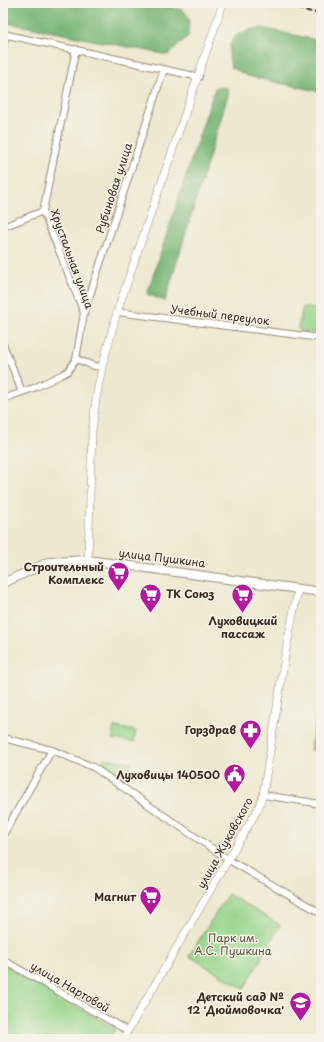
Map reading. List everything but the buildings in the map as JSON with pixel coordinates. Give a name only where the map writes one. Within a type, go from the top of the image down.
[{"type":"main road","name":"улица Пушкина","points":[[3,583],[49,562],[88,560],[321,592]]},
{"type":"street","points":[[88,560],[92,431],[102,366],[117,312],[163,175],[199,77],[223,3]]},
{"type":"street","points":[[3,48],[5,34],[199,77]]},
{"type":"street","name":"Хрустальная улица","points":[[76,49],[42,211],[84,313],[76,359]]},
{"type":"street","name":"Рубиновая улица","points":[[84,313],[164,69]]},
{"type":"street","points":[[3,227],[42,211]]},
{"type":"street","name":"Учебный переулок","points":[[117,312],[321,338]]},
{"type":"street","points":[[3,344],[22,392]]},
{"type":"street","points":[[3,399],[63,374],[68,371],[76,359],[94,366],[102,366]]},
{"type":"street","name":"улица Жуковского","points":[[123,1039],[258,809],[263,795],[286,650],[298,589]]},
{"type":"street","points":[[3,738],[52,750],[93,767],[229,860],[321,913]]},
{"type":"street","points":[[3,836],[52,750]]},
{"type":"street","points":[[263,795],[321,804]]},
{"type":"street","name":"улица Нартовой","points":[[3,960],[128,1031]]},
{"type":"green space","points":[[3,3],[151,3],[183,10],[189,18],[188,36],[168,55],[3,22]]},
{"type":"green space","points":[[262,28],[321,41],[321,92],[248,76],[231,67],[229,50],[234,38],[245,31]]},
{"type":"green space","points":[[215,88],[227,88],[229,92],[165,301],[147,294]]},
{"type":"green space","points":[[303,307],[321,310],[321,334],[300,331],[298,328]]},
{"type":"green space","points":[[321,689],[321,751],[310,750]]},
{"type":"green space","points":[[114,727],[136,731],[134,742],[112,739]]},
{"type":"green space","points":[[104,758],[131,762],[129,775],[102,771]]},
{"type":"green space","name":"Парк им. А.С. Пушкина","points":[[228,894],[280,925],[244,989],[189,956]]},
{"type":"green space","points":[[3,964],[115,1029],[110,1039],[3,1039]]},
{"type":"railway","points":[[270,3],[321,14]]},
{"type":"place","name":"Строительный Комплекс","points":[[119,592]]},
{"type":"place","name":"ТК Союз","points":[[151,614]]},
{"type":"place","name":"Луховицкий пассаж","points":[[243,614]]},
{"type":"place","name":"Горздрав","points":[[251,750]]},
{"type":"place","name":"Луховицы 140500","points":[[235,794]]},
{"type":"place","name":"Магнит","points":[[151,916]]},
{"type":"place","name":"Детский сад № 12 'Дюймовочка'","points":[[300,1022]]}]
